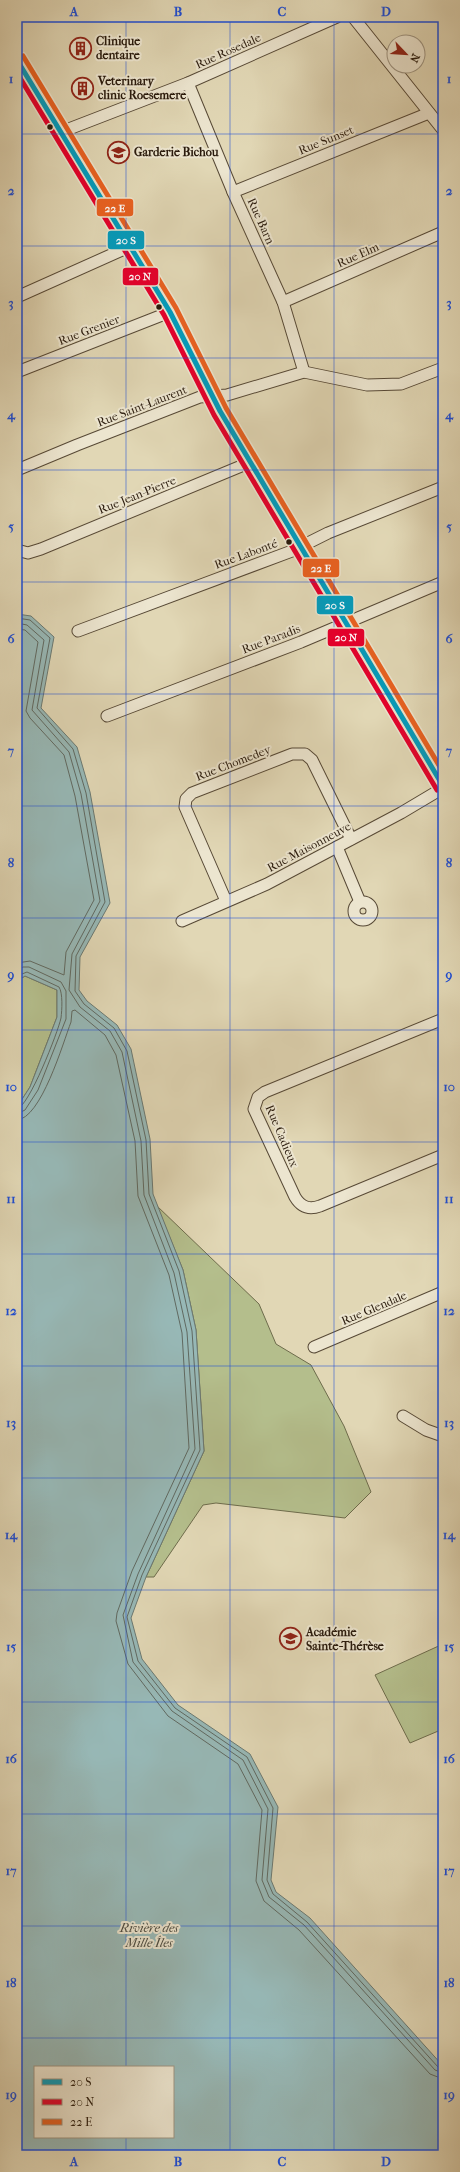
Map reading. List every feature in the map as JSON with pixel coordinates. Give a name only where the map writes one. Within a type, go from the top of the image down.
[{"type":"main road","points":[[17,60],[170,312],[213,397],[443,787]]},
{"type":"street","name":"Rue Rosedale","points":[[61,132],[188,83],[337,17]]},
{"type":"street","points":[[353,17],[443,130]]},
{"type":"street","name":"Rue Barn","points":[[188,83],[233,192],[283,302],[304,372]]},
{"type":"street","name":"Rue Sunset","points":[[233,192],[429,113]]},
{"type":"street","name":"Rue Elm","points":[[283,302],[443,232]]},
{"type":"street","points":[[17,297],[130,246]]},
{"type":"street","name":"Rue Grenier","points":[[17,372],[170,312]]},
{"type":"street","name":"Rue Saint-Laurent","points":[[17,470],[83,442],[194,400],[203,397],[227,395],[304,372],[367,385],[401,384],[443,368]]},
{"type":"street","name":"Rue Jean-Pierre","points":[[17,550],[25,554],[33,552],[251,462]]},
{"type":"street","name":"Rue Labonté","points":[[78,631],[289,552],[328,532],[443,487]]},
{"type":"street","name":"Rue Paradis","points":[[106,716],[301,642],[443,582]]},
{"type":"street","name":"Rue Chomedey","points":[[226,901],[186,810],[185,802],[192,793],[292,754],[305,754],[312,760],[351,839]]},
{"type":"street","name":"Rue Maisonneuve","points":[[182,920],[267,884],[401,813],[443,787]]},
{"type":"street","points":[[337,847],[360,902]]},
{"type":"street","name":"Rue Cadieux","points":[[443,1019],[265,1092],[258,1097],[254,1109],[295,1198],[298,1202],[307,1207],[316,1207],[443,1155]]},
{"type":"street","name":"Rue Glendale","points":[[314,1347],[443,1292]]},
{"type":"street","points":[[403,1416],[426,1430],[443,1436]]},
{"type":"green space","points":[[25,976],[57,990],[57,1017],[30,1087],[17,1107],[17,981]]},
{"type":"green space","points":[[157,1206],[259,1304],[276,1344],[311,1365],[344,1426],[371,1492],[345,1518],[216,1503],[203,1505],[154,1577],[146,1577],[204,1451],[196,1330],[183,1270]]},
{"type":"green space","points":[[443,1644],[443,1729],[410,1743],[375,1675]]},
{"type":"water","name":"Rivière des Mille Îles","points":[[17,614],[31,616],[54,637],[41,708],[77,747],[90,792],[110,903],[80,957],[79,990],[87,1001],[117,1025],[131,1049],[150,1139],[153,1194],[183,1270],[196,1330],[204,1451],[146,1577],[131,1618],[142,1659],[178,1705],[250,1754],[278,1807],[271,1880],[276,1892],[310,1918],[443,2066],[443,2155],[17,2155],[17,1107],[30,1087],[57,1017],[57,990],[25,976],[17,981]]},
{"type":"transit line","points":[[23,56],[176,308],[226,408],[443,772]]},
{"type":"transit line","points":[[17,60],[170,312],[220,411],[443,786]]},
{"type":"transit line","points":[[17,73],[164,315],[214,415],[437,790]]},
{"type":"place","name":"Clinique dentaire","points":[[80,48]]},
{"type":"place","name":"Veterinary clinic Roesemere","points":[[82,88]]},
{"type":"place","name":"Garderie Bichou","points":[[118,152]]},
{"type":"place","name":"Académie Sainte-Thérèse","points":[[290,1639]]}]
